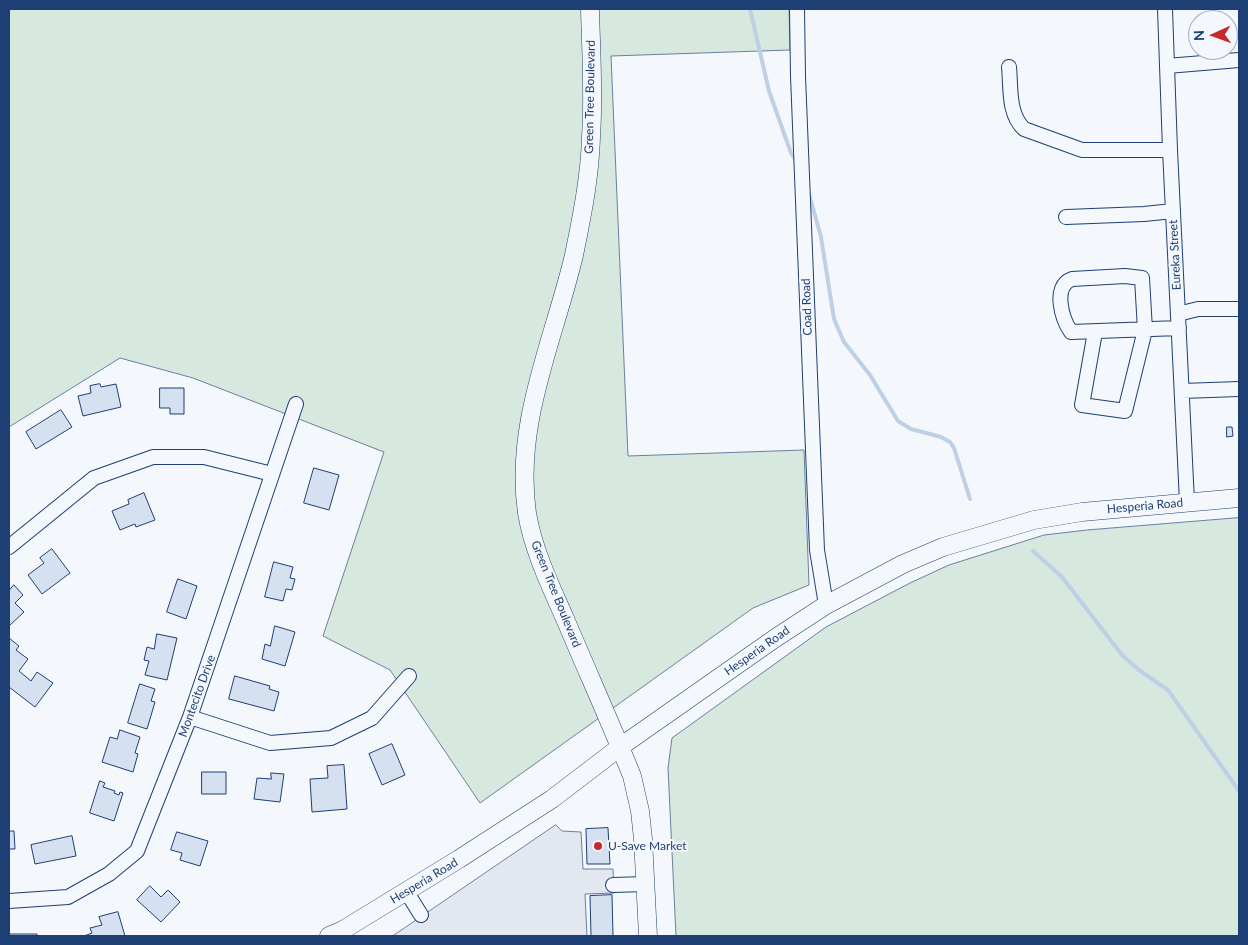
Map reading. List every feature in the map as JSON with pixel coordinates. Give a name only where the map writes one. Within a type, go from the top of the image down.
[{"type":"main road","name":"Green Tree Boulevard","points":[[590,9],[592,138],[585,198],[573,256],[539,373],[528,431],[525,489],[527,513],[532,535],[546,574],[632,776],[640,811],[648,936]]},
{"type":"main road","name":"Hesperia Road","points":[[329,936],[343,930],[406,892],[552,799],[620,748],[774,639],[826,606],[903,564],[943,547],[1034,520],[1082,512],[1239,498]]},
{"type":"street","name":"Coad Road","points":[[797,9],[798,76],[818,550],[826,606]]},
{"type":"street","name":"Eureka Street","points":[[1165,9],[1170,150],[1188,502]]},
{"type":"street","points":[[1167,66],[1239,60]]},
{"type":"street","points":[[1009,66],[1013,111],[1017,122],[1024,129],[1082,150],[1170,150]]},
{"type":"street","points":[[1066,217],[1173,211]]},
{"type":"street","points":[[1095,332],[1082,405],[1125,411],[1144,330],[1143,281],[1140,276],[1125,276],[1065,281],[1062,286],[1061,311],[1071,332],[1144,330],[1178,321],[1198,310],[1239,310]]},
{"type":"street","points":[[1182,392],[1239,389]]},
{"type":"street","name":"Montecito Drive","points":[[9,901],[68,897],[109,874],[137,851],[190,717],[296,404]]},
{"type":"street","points":[[9,547],[94,478],[153,457],[204,457],[272,474]]},
{"type":"street","points":[[190,717],[270,743],[331,738],[372,718],[409,676]]},
{"type":"street","points":[[614,885],[646,884]]},
{"type":"street","points":[[406,892],[421,915]]},
{"type":"shaded area","points":[[9,9],[789,9],[790,50],[611,56],[628,456],[804,450],[809,585],[753,608],[480,803],[390,670],[323,636],[384,452],[193,378],[120,358],[9,427]]},
{"type":"shaded area","points":[[1239,518],[1239,936],[676,936],[668,768],[672,738],[826,627],[949,565],[1044,535]]},
{"type":"shaded area","points":[[556,825],[562,831],[581,832],[583,869],[613,869],[614,893],[585,894],[587,936],[393,936]]},
{"type":"building","points":[[100,384],[101,387],[116,384],[121,407],[83,416],[78,396],[91,393],[90,386]]},
{"type":"building","points":[[160,388],[184,388],[184,414],[170,414],[170,408],[160,408]]},
{"type":"building","points":[[61,410],[72,427],[36,449],[26,432]]},
{"type":"building","points":[[1227,427],[1232,427],[1233,436],[1227,437]]},
{"type":"building","points":[[314,468],[339,475],[329,510],[304,503]]},
{"type":"building","points":[[144,493],[155,520],[136,527],[135,524],[120,530],[112,511],[129,504],[128,500]]},
{"type":"building","points":[[52,549],[70,573],[42,594],[28,575],[44,563],[40,558]]},
{"type":"building","points":[[274,562],[293,567],[290,578],[295,579],[292,590],[286,589],[283,601],[265,597]]},
{"type":"building","points":[[178,579],[197,586],[186,619],[167,612]]},
{"type":"building","points":[[14,585],[23,595],[15,603],[24,612],[9,626],[9,591]]},
{"type":"building","points":[[275,626],[295,632],[285,666],[262,659],[265,644],[270,646]]},
{"type":"building","points":[[157,634],[177,638],[167,680],[145,675],[149,661],[144,660],[147,647],[154,649]]},
{"type":"building","points":[[9,638],[19,646],[16,650],[28,659],[19,671],[31,681],[37,672],[53,683],[35,707],[9,687]]},
{"type":"building","points":[[235,676],[270,686],[269,689],[279,692],[274,711],[229,699]]},
{"type":"building","points":[[140,684],[155,689],[151,701],[155,702],[147,729],[128,723]]},
{"type":"building","points":[[120,730],[140,737],[135,753],[138,754],[133,772],[102,762],[110,737],[117,739]]},
{"type":"building","points":[[392,744],[405,775],[382,785],[369,754]]},
{"type":"building","points":[[344,765],[347,809],[312,812],[310,779],[328,778],[327,766]]},
{"type":"building","points":[[202,772],[226,772],[226,794],[202,794]]},
{"type":"building","points":[[271,773],[284,774],[280,802],[254,799],[257,778],[271,779]]},
{"type":"building","points":[[100,781],[105,783],[103,787],[115,791],[114,793],[119,795],[120,792],[123,793],[114,821],[90,813]]},
{"type":"building","name":"U-Save Market","points":[[608,828],[610,864],[587,864],[586,829]]},
{"type":"building","points":[[9,831],[14,831],[15,849],[9,849]]},
{"type":"building","points":[[177,832],[208,841],[200,866],[180,860],[182,853],[171,850]]},
{"type":"building","points":[[72,836],[76,856],[35,864],[31,845]]},
{"type":"building","points":[[150,886],[161,897],[168,890],[180,902],[161,922],[137,900]]},
{"type":"building","points":[[612,895],[613,936],[591,936],[590,896]]},
{"type":"building","points":[[118,912],[125,936],[84,936],[92,933],[90,928],[102,925],[99,917]]},
{"type":"building","points":[[9,934],[37,934],[37,936],[9,936]]},
{"type":"waterway","points":[[750,9],[769,91],[791,153],[797,162]]},
{"type":"waterway","points":[[809,194],[821,237],[834,319],[844,342],[870,375],[898,421],[911,429],[941,437],[950,442],[954,448],[970,499]]},
{"type":"waterway","points":[[1033,551],[1062,577],[1122,655],[1139,670],[1168,690],[1239,791]]},
{"type":"place","name":"U-Save Market","points":[[598,846]]}]
